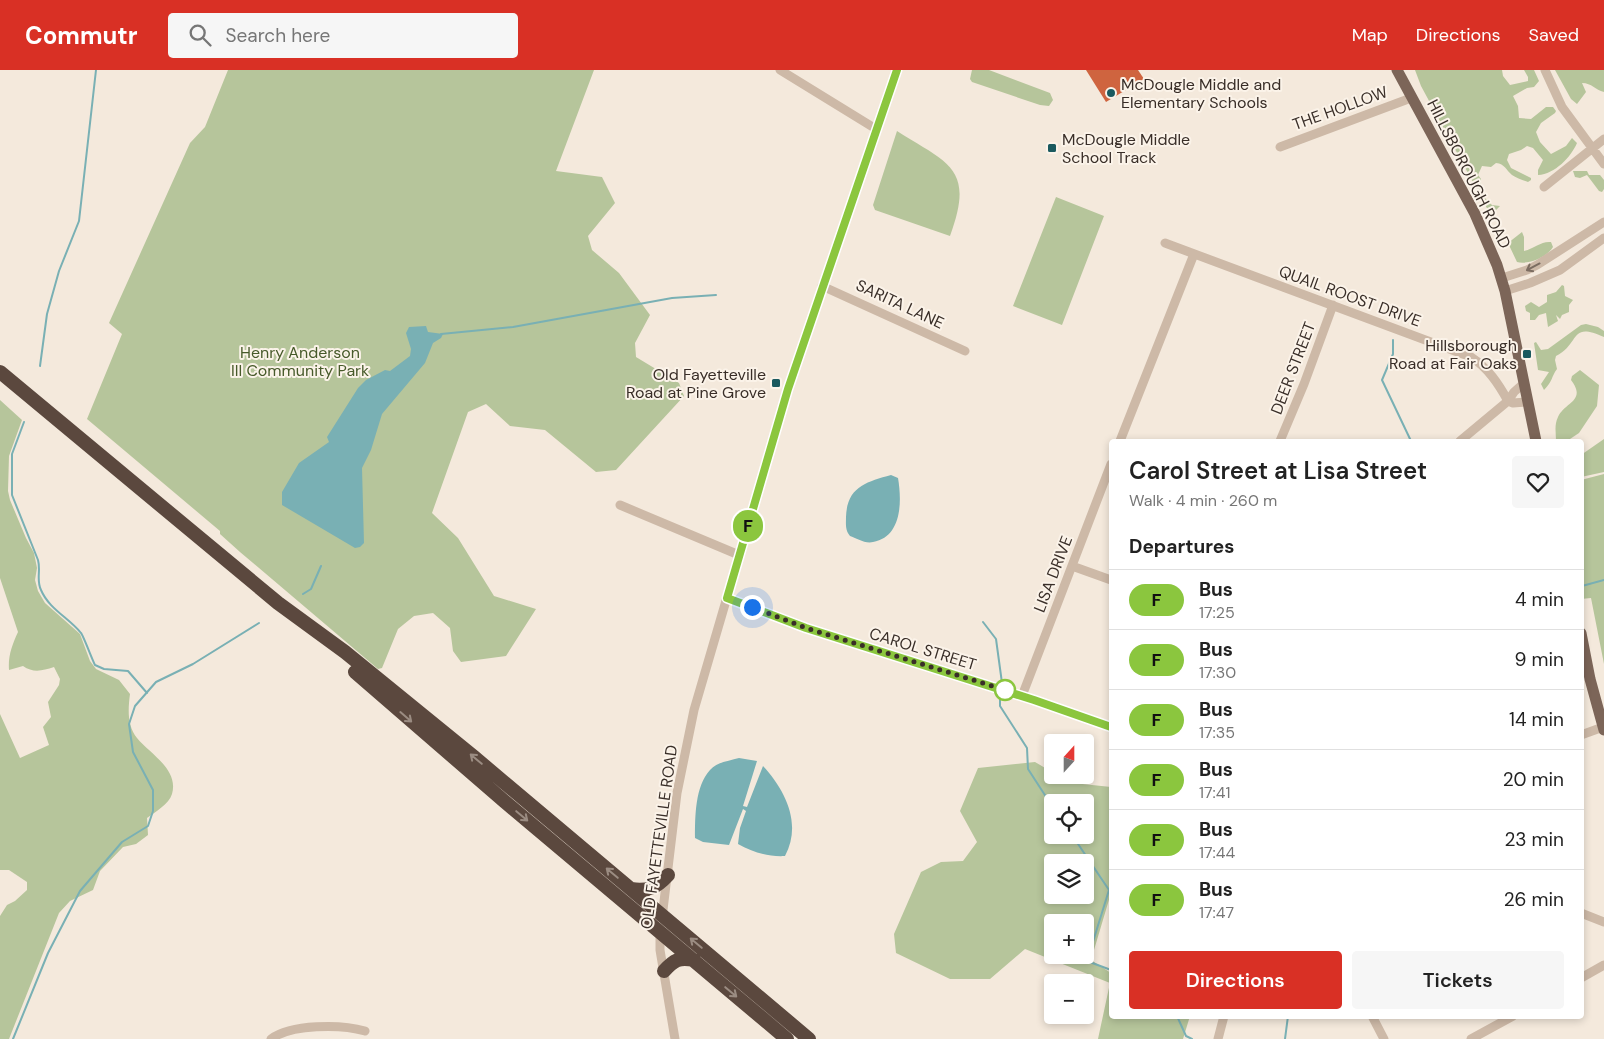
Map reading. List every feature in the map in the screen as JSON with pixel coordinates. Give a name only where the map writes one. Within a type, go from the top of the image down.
[{"type":"highway","points":[[0,372],[278,603],[345,652],[462,747],[809,1039]]},
{"type":"highway","points":[[278,603],[305,630],[787,1039]]},
{"type":"highway","points":[[631,889],[650,890],[668,875]]},
{"type":"highway","points":[[664,971],[674,959],[694,960]]},
{"type":"main road","name":"HILLSBOROUGH ROAD","points":[[1397,70],[1475,214],[1502,278],[1526,402],[1535,439]]},
{"type":"main road","points":[[1584,646],[1603,728]]},
{"type":"street","points":[[780,70],[876,129]]},
{"type":"street","name":"OLD FAYETTEVILLE ROAD","points":[[675,1039],[659,932],[663,915],[677,793],[694,710],[788,389],[896,70]]},
{"type":"street","points":[[1545,70],[1562,107],[1604,164]]},
{"type":"street","name":"THE HOLLOW","points":[[1280,147],[1411,98]]},
{"type":"street","points":[[1544,187],[1604,139]]},
{"type":"street","points":[[1502,278],[1527,270],[1604,222]]},
{"type":"street","points":[[1584,235],[1592,247]]},
{"type":"street","points":[[1505,291],[1558,271],[1604,238]]},
{"type":"street","name":"QUAIL ROOST DRIVE","points":[[1164,243],[1472,357],[1480,362],[1493,376],[1508,401]]},
{"type":"street","points":[[1121,439],[1194,254]]},
{"type":"street","points":[[1550,257],[1558,271]]},
{"type":"street","name":"SARITA LANE","points":[[822,286],[966,350]]},
{"type":"street","name":"DEER STREET","points":[[1281,439],[1304,384],[1333,305]]},
{"type":"street","points":[[1462,439],[1508,401],[1523,384]]},
{"type":"street","points":[[1508,401],[1513,403],[1526,402]]},
{"type":"street","name":"LISA DRIVE","points":[[1022,696],[1109,469]]},
{"type":"street","points":[[620,505],[739,555]]},
{"type":"street","points":[[1072,566],[1109,579]]},
{"type":"street","name":"CAROL STREET","points":[[727,598],[806,628],[1022,696],[1109,726]]},
{"type":"street","points":[[1584,734],[1603,728]]},
{"type":"street","points":[[1584,913],[1604,922]]},
{"type":"street","points":[[1584,976],[1604,965]]},
{"type":"street","points":[[1218,1039],[1223,1019]]},
{"type":"street","points":[[1374,1019],[1384,1039]]},
{"type":"street","points":[[1471,1039],[1508,1019]]},
{"type":"street","points":[[271,1039],[288,1030],[352,1028],[365,1031]]},
{"type":"green space","name":"Henry Anderson III Community Park","points":[[228,70],[594,70],[556,171],[602,177],[615,203],[588,236],[592,250],[619,273],[650,315],[635,343],[636,357],[679,383],[684,396],[616,470],[596,472],[545,430],[510,426],[486,404],[468,412],[432,513],[458,538],[494,596],[536,609],[506,656],[461,662],[453,651],[450,628],[433,613],[414,616],[398,629],[382,668],[378,669],[240,552],[220,534],[220,531],[87,419],[122,334],[109,323],[190,143],[205,127]]},
{"type":"green space","points":[[972,70],[989,70],[1050,93],[1053,100],[1049,106],[1040,105],[972,82],[970,79]]},
{"type":"green space","points":[[1415,70],[1502,70],[1503,76],[1510,85],[1528,81],[1524,70],[1534,70],[1539,81],[1534,87],[1527,88],[1513,96],[1518,106],[1519,118],[1531,119],[1546,107],[1553,107],[1556,111],[1555,113],[1541,123],[1536,132],[1540,142],[1551,154],[1566,146],[1572,138],[1577,143],[1571,154],[1562,164],[1550,172],[1538,175],[1538,170],[1543,160],[1533,148],[1527,146],[1509,154],[1507,160],[1511,168],[1531,178],[1528,182],[1514,176],[1499,164],[1496,163],[1491,167],[1482,166],[1478,175],[1481,179],[1480,193],[1492,205],[1500,206],[1493,213],[1489,212],[1421,86]]},
{"type":"green space","points":[[1555,70],[1604,70],[1604,92],[1582,83],[1586,92],[1577,104],[1571,99]]},
{"type":"green space","points":[[897,131],[931,152],[952,170],[958,182],[960,196],[950,236],[875,210],[873,205]]},
{"type":"green space","points":[[1573,171],[1587,171],[1589,175],[1600,175],[1604,180],[1604,189],[1602,192],[1599,191],[1587,175],[1580,178],[1575,177]]},
{"type":"green space","points":[[1056,197],[1104,216],[1062,325],[1013,306]]},
{"type":"green space","points":[[1522,232],[1524,251],[1547,242],[1551,242],[1553,247],[1547,254],[1537,259],[1522,263],[1517,262],[1508,243]]},
{"type":"green space","points":[[1562,285],[1564,286],[1565,296],[1573,300],[1569,305],[1569,312],[1562,315],[1560,319],[1556,315],[1558,321],[1548,327],[1546,313],[1539,315],[1535,320],[1530,320],[1530,313],[1526,311],[1525,306],[1531,302],[1539,307],[1547,302],[1547,295],[1556,292]]},
{"type":"green space","points":[[1586,324],[1598,327],[1604,331],[1604,337],[1585,331],[1576,336],[1564,351],[1556,356],[1557,369],[1544,390],[1541,384],[1549,372],[1538,370],[1534,343],[1536,342],[1541,350],[1548,349],[1581,325]]},
{"type":"green space","points":[[1580,370],[1599,385],[1597,406],[1579,433],[1570,439],[1556,439],[1555,429],[1558,417],[1576,397],[1577,393],[1571,380],[1572,376]]},
{"type":"green space","points":[[0,400],[22,420],[9,456],[8,491],[10,500],[34,553],[37,568],[35,580],[38,591],[45,603],[80,634],[90,661],[96,669],[119,680],[130,694],[129,717],[131,728],[137,738],[162,763],[171,777],[173,785],[172,794],[168,801],[147,818],[148,835],[136,844],[123,847],[100,871],[93,890],[70,901],[59,913],[9,1039],[0,1039],[0,916],[7,905],[15,901],[27,890],[27,882],[9,870],[0,870],[0,714],[20,758],[49,745],[43,727],[51,717],[48,702],[59,685],[60,679],[54,667],[38,671],[30,670],[23,666],[9,670],[11,651],[18,632],[0,578]]},
{"type":"green space","points":[[1604,439],[1604,472],[1584,476],[1584,453]]},
{"type":"green space","points":[[1604,474],[1604,664],[1591,598],[1584,599],[1584,479]]},
{"type":"green space","points":[[1035,762],[1044,767],[1044,784],[1082,784],[1109,787],[1109,900],[1094,950],[1094,914],[1044,914],[1044,957],[1025,949],[990,979],[950,979],[896,953],[894,934],[921,872],[941,862],[963,861],[977,842],[960,811],[978,768]]},
{"type":"green space","points":[[1094,962],[1109,972],[1109,983],[1094,977],[1094,974],[1088,974],[1062,964],[1094,964]]},
{"type":"green space","points":[[1109,988],[1109,1019],[1189,1019],[1183,1039],[1098,1039]]},
{"type":"water","points":[[426,326],[428,332],[443,334],[441,338],[433,343],[425,363],[382,414],[371,450],[362,468],[364,543],[360,547],[355,548],[282,505],[282,492],[299,463],[329,442],[327,437],[358,388],[366,380],[385,370],[390,371],[410,356],[411,349],[406,333],[409,327]]},
{"type":"water","points":[[891,475],[898,478],[900,497],[895,526],[883,539],[873,542],[864,542],[850,536],[846,525],[846,517],[847,507],[854,492],[866,483]]},
{"type":"water","points":[[739,758],[757,761],[743,806],[747,807],[763,766],[785,797],[792,820],[792,832],[785,856],[772,856],[760,853],[738,844],[740,828],[746,811],[743,809],[729,845],[703,842],[695,838],[697,802],[701,784],[710,770],[716,765]]},
{"type":"building","name":"McDougle Middle and Elementary Schools","points":[[1086,70],[1138,70],[1144,79],[1106,102]]},
{"type":"waterway","points":[[40,366],[47,314],[59,271],[79,221],[96,70]]},
{"type":"waterway","points":[[441,334],[513,327],[672,298],[716,295]]},
{"type":"waterway","points":[[1393,340],[1393,354],[1382,380],[1410,439]]},
{"type":"waterway","points":[[24,422],[12,454],[12,495],[38,560],[41,590],[49,603],[81,633],[95,665],[104,669],[128,671],[147,693]]},
{"type":"waterway","points":[[303,594],[311,589],[321,566]]},
{"type":"waterway","points":[[1584,585],[1604,580]]},
{"type":"waterway","points":[[983,622],[996,639],[1002,683]]},
{"type":"waterway","points":[[13,1039],[48,953],[80,891],[122,842],[148,826],[153,811],[153,790],[133,752],[129,724],[135,706],[156,682],[193,664],[259,623]]},
{"type":"waterway","points":[[1000,694],[1000,706],[1027,748],[1028,769],[1044,794]]},
{"type":"waterway","points":[[1078,844],[1109,890]]},
{"type":"waterway","points":[[1109,890],[1087,961],[1109,969]]},
{"type":"waterway","points":[[1178,1019],[1186,1036],[1192,1039]]},
{"type":"waterway","points":[[1285,1039],[1288,1019]]},
{"type":"bus line","name":"F","points":[[897,70],[788,389],[727,598],[806,628],[1034,700],[1109,726]]},
{"type":"place","name":"McDougle Middle and Elementary Schools","points":[[1111,93]]},
{"type":"place","name":"McDougle Middle School Track","points":[[1052,148]]},
{"type":"place","name":"Hillsborough Road at Fair Oaks","points":[[1527,354]]},
{"type":"place","name":"Old Fayetteville Road at Pine Grove","points":[[776,383]]},
{"type":"route","points":[[752,607],[806,628],[1005,690]]}]
